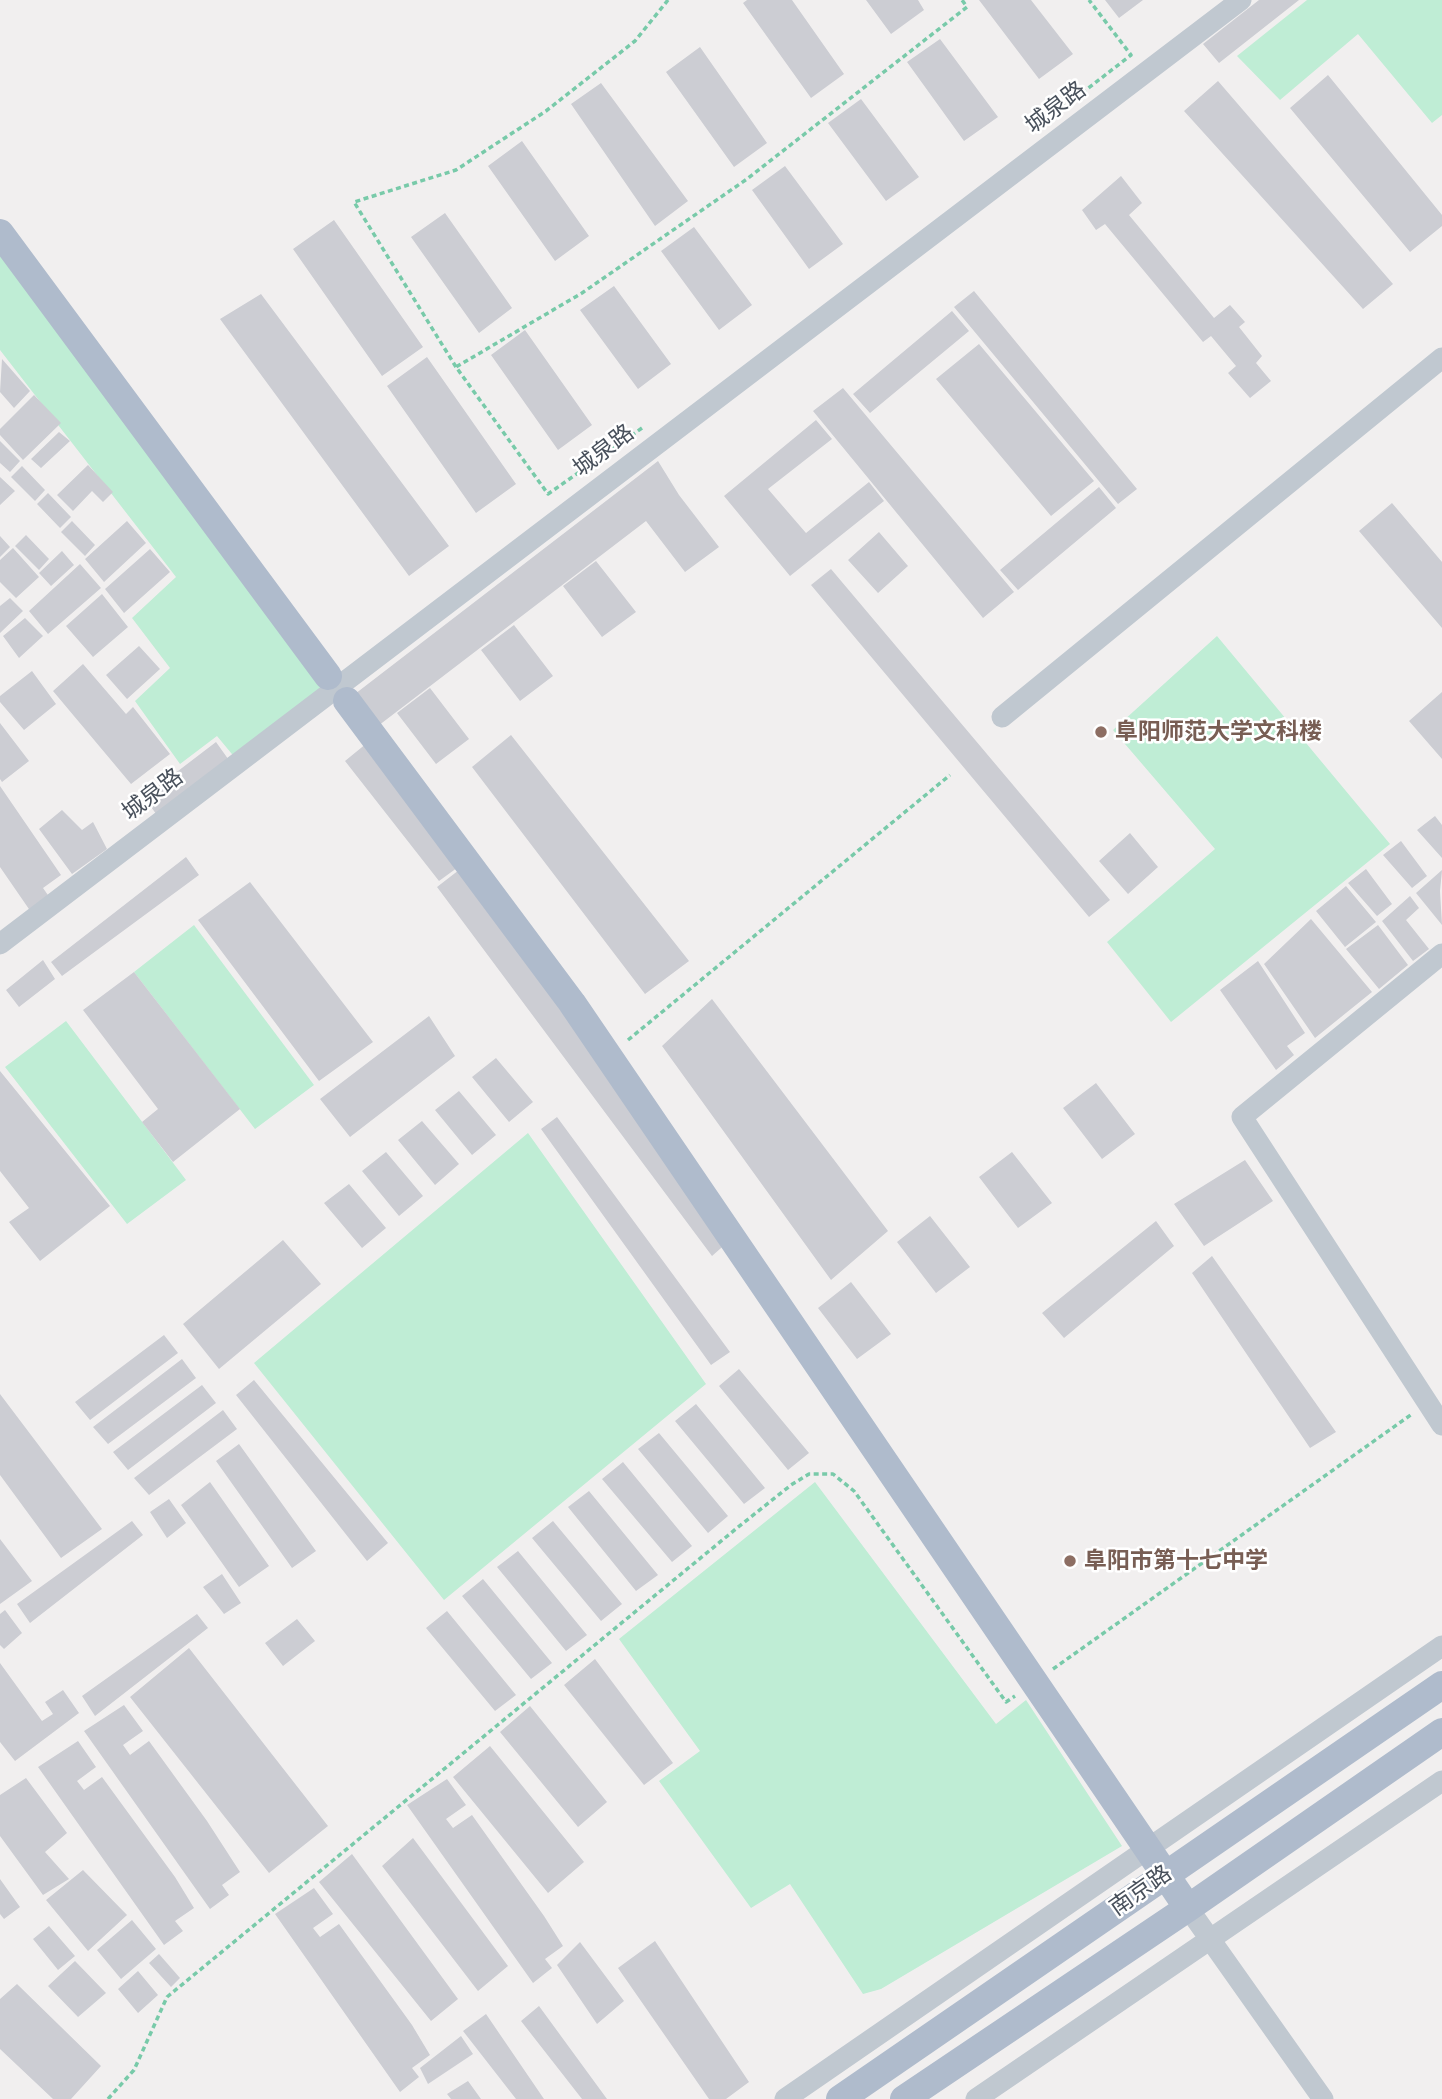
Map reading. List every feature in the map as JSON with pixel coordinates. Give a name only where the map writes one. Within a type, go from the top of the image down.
[{"type":"main road","points":[[0,233],[328,676]]},
{"type":"main road","points":[[347,701],[572,1003],[1188,1908]]},
{"type":"main road","name":"南京路","points":[[840,2099],[1442,1685]]},
{"type":"main road","name":"南京路","points":[[904,2099],[1188,1908],[1442,1732]]},
{"type":"street","name":"城泉路","points":[[0,944],[1241,0]]},
{"type":"street","points":[[1002,717],[1442,358]]},
{"type":"street","points":[[1442,954],[1242,1117],[1442,1425]]},
{"type":"street","points":[[785,2099],[1442,1646]]},
{"type":"street","points":[[976,2099],[1442,1781]]},
{"type":"street","points":[[1188,1908],[1323,2099]]},
{"type":"path","points":[[646,426],[548,495],[456,367],[354,202],[456,170],[547,111],[635,41],[668,0]]},
{"type":"path","points":[[456,367],[583,293],[747,179],[967,7],[962,0]]},
{"type":"path","points":[[1054,115],[1131,55],[1089,0]]},
{"type":"path","points":[[628,1040],[950,775]]},
{"type":"path","points":[[108,2099],[134,2070],[167,1997],[726,1537],[790,1485],[809,1474],[833,1474],[854,1491],[1006,1702],[1427,1402]]},
{"type":"green space","points":[[1307,0],[1442,0],[1442,115],[1432,123],[1358,34],[1280,100],[1237,56]]},
{"type":"green space","points":[[0,248],[324,688],[236,759],[217,736],[180,764],[135,701],[170,668],[132,618],[176,577],[0,350]]},
{"type":"green space","points":[[1217,636],[1390,844],[1171,1022],[1107,942],[1215,849],[1113,730]]},
{"type":"green space","points":[[194,925],[314,1085],[255,1129],[134,972]]},
{"type":"green space","points":[[66,1021],[186,1180],[127,1224],[5,1067]]},
{"type":"green space","points":[[528,1133],[706,1384],[444,1600],[254,1363]]},
{"type":"green space","points":[[815,1482],[996,1724],[1026,1700],[1122,1846],[881,1989],[863,1994],[790,1884],[751,1908],[659,1781],[700,1751],[619,1639]]},
{"type":"building","points":[[747,0],[792,0],[844,74],[811,98],[743,3]]},
{"type":"building","points":[[866,0],[918,0],[924,10],[891,34]]},
{"type":"building","points":[[979,0],[1031,0],[1073,54],[1039,79]]},
{"type":"building","points":[[1105,0],[1143,0],[1119,18]]},
{"type":"building","points":[[1259,0],[1299,0],[1219,63],[1203,44]]},
{"type":"building","points":[[940,39],[998,117],[964,141],[907,62]]},
{"type":"building","points":[[700,47],[767,143],[734,167],[666,72]]},
{"type":"building","points":[[1328,75],[1442,215],[1442,226],[1410,252],[1290,108]]},
{"type":"building","points":[[1218,81],[1393,284],[1363,309],[1184,111]]},
{"type":"building","points":[[601,83],[688,201],[655,226],[571,104]]},
{"type":"building","points":[[861,99],[919,177],[886,201],[828,123]]},
{"type":"building","points":[[522,141],[589,236],[555,261],[488,166]]},
{"type":"building","points":[[785,166],[843,244],[809,269],[752,190]]},
{"type":"building","points":[[1121,176],[1142,203],[1129,215],[1214,318],[1230,305],[1245,322],[1239,327],[1262,356],[1256,363],[1271,381],[1250,398],[1228,373],[1236,366],[1211,336],[1203,342],[1105,224],[1096,230],[1082,210]]},
{"type":"building","points":[[445,213],[512,308],[479,333],[411,237]]},
{"type":"building","points":[[334,220],[423,347],[382,376],[293,249]]},
{"type":"building","points":[[694,227],[752,305],[719,330],[661,251]]},
{"type":"building","points":[[614,286],[671,364],[638,389],[580,310]]},
{"type":"building","points":[[974,291],[1137,489],[1118,504],[954,307]]},
{"type":"building","points":[[261,294],[449,546],[409,576],[220,319]]},
{"type":"building","points":[[952,311],[969,331],[870,413],[853,394]]},
{"type":"building","points":[[525,330],[592,425],[558,450],[491,355]]},
{"type":"building","points":[[979,344],[1094,481],[1051,516],[936,379]]},
{"type":"building","points":[[427,357],[516,484],[476,513],[387,386]]},
{"type":"building","points":[[2,359],[30,391],[14,408],[0,392]]},
{"type":"building","points":[[843,388],[1014,592],[983,618],[813,411]]},
{"type":"building","points":[[34,395],[61,423],[23,460],[0,435],[0,429]]},
{"type":"building","points":[[816,420],[832,439],[768,489],[806,533],[869,482],[884,501],[790,576],[724,496]]},
{"type":"building","points":[[59,432],[70,441],[41,468],[31,459]]},
{"type":"building","points":[[0,441],[20,461],[10,472],[0,463]]},
{"type":"building","points":[[658,461],[679,495],[719,547],[685,572],[646,521],[374,729],[351,697]]},
{"type":"building","points":[[88,465],[113,492],[103,502],[92,491],[73,511],[57,495]]},
{"type":"building","points":[[22,466],[45,490],[35,501],[11,477]]},
{"type":"building","points":[[0,477],[15,491],[0,505]]},
{"type":"building","points":[[1099,487],[1116,508],[1018,590],[1000,570]]},
{"type":"building","points":[[48,493],[71,517],[60,528],[37,504]]},
{"type":"building","points":[[1392,503],[1442,562],[1442,628],[1359,531]]},
{"type":"building","points":[[72,521],[95,545],[85,556],[61,532]]},
{"type":"building","points":[[127,521],[146,543],[104,582],[85,559]]},
{"type":"building","points":[[879,532],[908,566],[878,593],[848,560]]},
{"type":"building","points":[[26,535],[49,559],[39,570],[15,546]]},
{"type":"building","points":[[0,536],[10,547],[0,557]]},
{"type":"building","points":[[13,548],[39,577],[16,598],[0,582],[0,560]]},
{"type":"building","points":[[150,549],[170,572],[124,613],[105,589]]},
{"type":"building","points":[[62,551],[74,565],[51,586],[39,573]]},
{"type":"building","points":[[596,561],[636,612],[602,637],[563,586]]},
{"type":"building","points":[[80,564],[101,588],[48,634],[29,611]]},
{"type":"building","points":[[831,569],[1110,900],[1089,917],[811,585]]},
{"type":"building","points":[[102,594],[128,627],[93,657],[66,626]]},
{"type":"building","points":[[10,598],[23,611],[0,633],[0,606]]},
{"type":"building","points":[[25,618],[43,636],[19,658],[3,636]]},
{"type":"building","points":[[514,625],[553,676],[520,701],[481,650]]},
{"type":"building","points":[[139,646],[160,669],[127,699],[106,675]]},
{"type":"building","points":[[83,664],[126,714],[133,707],[170,754],[131,784],[53,691]]},
{"type":"building","points":[[32,671],[56,704],[24,730],[0,702],[0,696]]},
{"type":"building","points":[[430,688],[469,739],[436,764],[397,713]]},
{"type":"building","points":[[1442,692],[1442,759],[1409,721]]},
{"type":"building","points":[[0,723],[29,761],[2,782],[0,779]]},
{"type":"building","points":[[511,735],[689,961],[645,994],[472,767]]},
{"type":"building","points":[[216,742],[231,763],[159,818],[144,797]]},
{"type":"building","points":[[367,743],[461,865],[439,881],[345,761]]},
{"type":"building","points":[[0,786],[61,875],[43,888],[50,898],[31,912],[0,867]]},
{"type":"building","points":[[62,810],[82,830],[93,822],[107,849],[72,874],[39,829]]},
{"type":"building","points":[[1435,816],[1442,825],[1442,858],[1417,830]]},
{"type":"building","points":[[1130,833],[1158,867],[1128,894],[1099,861]]},
{"type":"building","points":[[1401,841],[1427,876],[1412,888],[1383,855]]},
{"type":"building","points":[[186,857],[199,875],[62,976],[51,962]]},
{"type":"building","points":[[1366,869],[1392,904],[1377,916],[1348,883]]},
{"type":"building","points":[[459,870],[729,1241],[712,1256],[437,887]]},
{"type":"building","points":[[1442,870],[1440,891],[1442,925],[1416,893]]},
{"type":"building","points":[[250,882],[373,1042],[319,1081],[198,920]]},
{"type":"building","points":[[1346,886],[1376,922],[1345,947],[1316,911]]},
{"type":"building","points":[[1410,896],[1419,908],[1406,920],[1429,949],[1413,961],[1382,921]]},
{"type":"building","points":[[1311,919],[1372,992],[1315,1038],[1264,964]]},
{"type":"building","points":[[1378,925],[1408,965],[1379,989],[1346,949]]},
{"type":"building","points":[[43,960],[55,979],[19,1007],[6,990]]},
{"type":"building","points":[[1258,961],[1305,1033],[1287,1046],[1294,1055],[1276,1070],[1220,990]]},
{"type":"building","points":[[134,972],[240,1109],[173,1162],[142,1122],[158,1109],[83,1010]]},
{"type":"building","points":[[712,999],[888,1231],[831,1280],[662,1046]]},
{"type":"building","points":[[429,1016],[455,1056],[350,1137],[320,1099]]},
{"type":"building","points":[[496,1058],[533,1102],[509,1122],[472,1077]]},
{"type":"building","points":[[0,1071],[110,1206],[40,1261],[9,1222],[29,1208],[0,1171]]},
{"type":"building","points":[[1096,1083],[1135,1134],[1102,1159],[1063,1108]]},
{"type":"building","points":[[459,1091],[496,1135],[472,1155],[435,1110]]},
{"type":"building","points":[[557,1117],[730,1352],[711,1365],[541,1129]]},
{"type":"building","points":[[422,1121],[459,1164],[435,1185],[398,1140]]},
{"type":"building","points":[[386,1152],[423,1196],[399,1216],[362,1171]]},
{"type":"building","points":[[1012,1152],[1052,1203],[1018,1228],[979,1177]]},
{"type":"building","points":[[1245,1160],[1273,1201],[1204,1246],[1174,1204]]},
{"type":"building","points":[[349,1184],[386,1228],[362,1248],[324,1203]]},
{"type":"building","points":[[930,1216],[970,1267],[936,1293],[897,1242]]},
{"type":"building","points":[[1156,1221],[1174,1246],[1064,1338],[1042,1313]]},
{"type":"building","points":[[283,1240],[321,1284],[219,1369],[183,1324]]},
{"type":"building","points":[[1212,1256],[1336,1432],[1310,1448],[1192,1273]]},
{"type":"building","points":[[851,1282],[891,1334],[857,1359],[818,1308]]},
{"type":"building","points":[[164,1335],[178,1353],[90,1420],[75,1402]]},
{"type":"building","points":[[182,1359],[196,1378],[108,1444],[93,1427]]},
{"type":"building","points":[[739,1369],[809,1453],[788,1470],[719,1386]]},
{"type":"building","points":[[254,1380],[388,1543],[367,1561],[236,1395]]},
{"type":"building","points":[[202,1385],[216,1403],[128,1470],[113,1452]]},
{"type":"building","points":[[0,1394],[102,1529],[61,1558],[0,1475]]},
{"type":"building","points":[[696,1404],[765,1488],[744,1504],[675,1421]]},
{"type":"building","points":[[223,1410],[237,1429],[149,1495],[134,1478]]},
{"type":"building","points":[[659,1433],[728,1516],[708,1533],[638,1449]]},
{"type":"building","points":[[239,1444],[316,1551],[292,1568],[216,1461]]},
{"type":"building","points":[[623,1462],[692,1546],[672,1562],[602,1479]]},
{"type":"building","points":[[210,1482],[269,1566],[239,1587],[181,1505]]},
{"type":"building","points":[[589,1491],[658,1575],[636,1591],[568,1507]]},
{"type":"building","points":[[169,1499],[186,1523],[167,1538],[150,1512]]},
{"type":"building","points":[[132,1521],[143,1535],[30,1623],[17,1604]]},
{"type":"building","points":[[553,1521],[622,1604],[601,1621],[532,1538]]},
{"type":"building","points":[[0,1539],[32,1581],[0,1604]]},
{"type":"building","points":[[518,1551],[587,1635],[566,1651],[497,1567]]},
{"type":"building","points":[[222,1574],[241,1603],[224,1614],[203,1587]]},
{"type":"building","points":[[483,1579],[552,1663],[531,1679],[462,1596]]},
{"type":"building","points":[[5,1610],[22,1633],[4,1649],[0,1645],[0,1614]]},
{"type":"building","points":[[447,1611],[516,1695],[495,1711],[426,1628]]},
{"type":"building","points":[[197,1614],[208,1628],[95,1716],[82,1696]]},
{"type":"building","points":[[297,1619],[315,1641],[283,1666],[265,1643]]},
{"type":"building","points":[[189,1648],[328,1826],[269,1873],[130,1697]]},
{"type":"building","points":[[595,1659],[673,1763],[644,1785],[564,1685]]},
{"type":"building","points":[[0,1663],[42,1721],[53,1714],[45,1702],[63,1690],[79,1713],[15,1761],[0,1742]]},
{"type":"building","points":[[124,1705],[143,1731],[123,1745],[130,1755],[149,1741],[240,1872],[222,1885],[229,1895],[210,1909],[84,1731]]},
{"type":"building","points":[[530,1706],[607,1802],[578,1827],[500,1732]]},
{"type":"building","points":[[78,1741],[96,1767],[77,1781],[84,1790],[102,1777],[175,1877],[194,1908],[175,1921],[183,1931],[164,1945],[38,1767]]},
{"type":"building","points":[[490,1746],[584,1862],[548,1893],[453,1777]]},
{"type":"building","points":[[26,1778],[67,1833],[45,1852],[69,1879],[43,1895],[0,1836],[0,1795]]},
{"type":"building","points":[[447,1779],[466,1805],[446,1819],[453,1828],[472,1815],[563,1946],[545,1959],[552,1968],[533,1983],[407,1805]]},
{"type":"building","points":[[413,1838],[508,1966],[478,1991],[382,1866]]},
{"type":"building","points":[[352,1854],[458,1999],[431,2021],[319,1882]]},
{"type":"building","points":[[83,1870],[127,1915],[88,1951],[46,1900]]},
{"type":"building","points":[[0,1879],[20,1907],[4,1919],[0,1914]]},
{"type":"building","points":[[314,1888],[333,1914],[313,1928],[320,1937],[339,1924],[412,2025],[430,2055],[412,2068],[419,2077],[400,2092],[275,1914]]},
{"type":"building","points":[[132,1920],[156,1949],[121,1979],[97,1950]]},
{"type":"building","points":[[49,1926],[75,1956],[58,1970],[33,1939]]},
{"type":"building","points":[[655,1941],[749,2082],[726,2099],[709,2099],[618,1968]]},
{"type":"building","points":[[580,1942],[624,2001],[597,2024],[557,1965]]},
{"type":"building","points":[[159,1954],[180,1978],[171,1987],[149,1963]]},
{"type":"building","points":[[75,1961],[106,1993],[78,2017],[48,1986]]},
{"type":"building","points":[[138,1971],[158,1995],[138,2013],[118,1989]]},
{"type":"building","points":[[17,1984],[101,2066],[71,2099],[53,2099],[0,2049],[0,1999]]},
{"type":"building","points":[[539,2006],[607,2099],[582,2099],[521,2021]]},
{"type":"building","points":[[486,2014],[544,2099],[516,2099],[463,2031]]},
{"type":"building","points":[[461,2036],[473,2054],[428,2084],[420,2068]]},
{"type":"building","points":[[468,2081],[481,2099],[451,2099],[447,2094]]},
{"type":"place","name":"阜阳师范大学文科楼","points":[[1101,732]]},
{"type":"place","name":"阜阳市第十七中学","points":[[1070,1561]]}]
